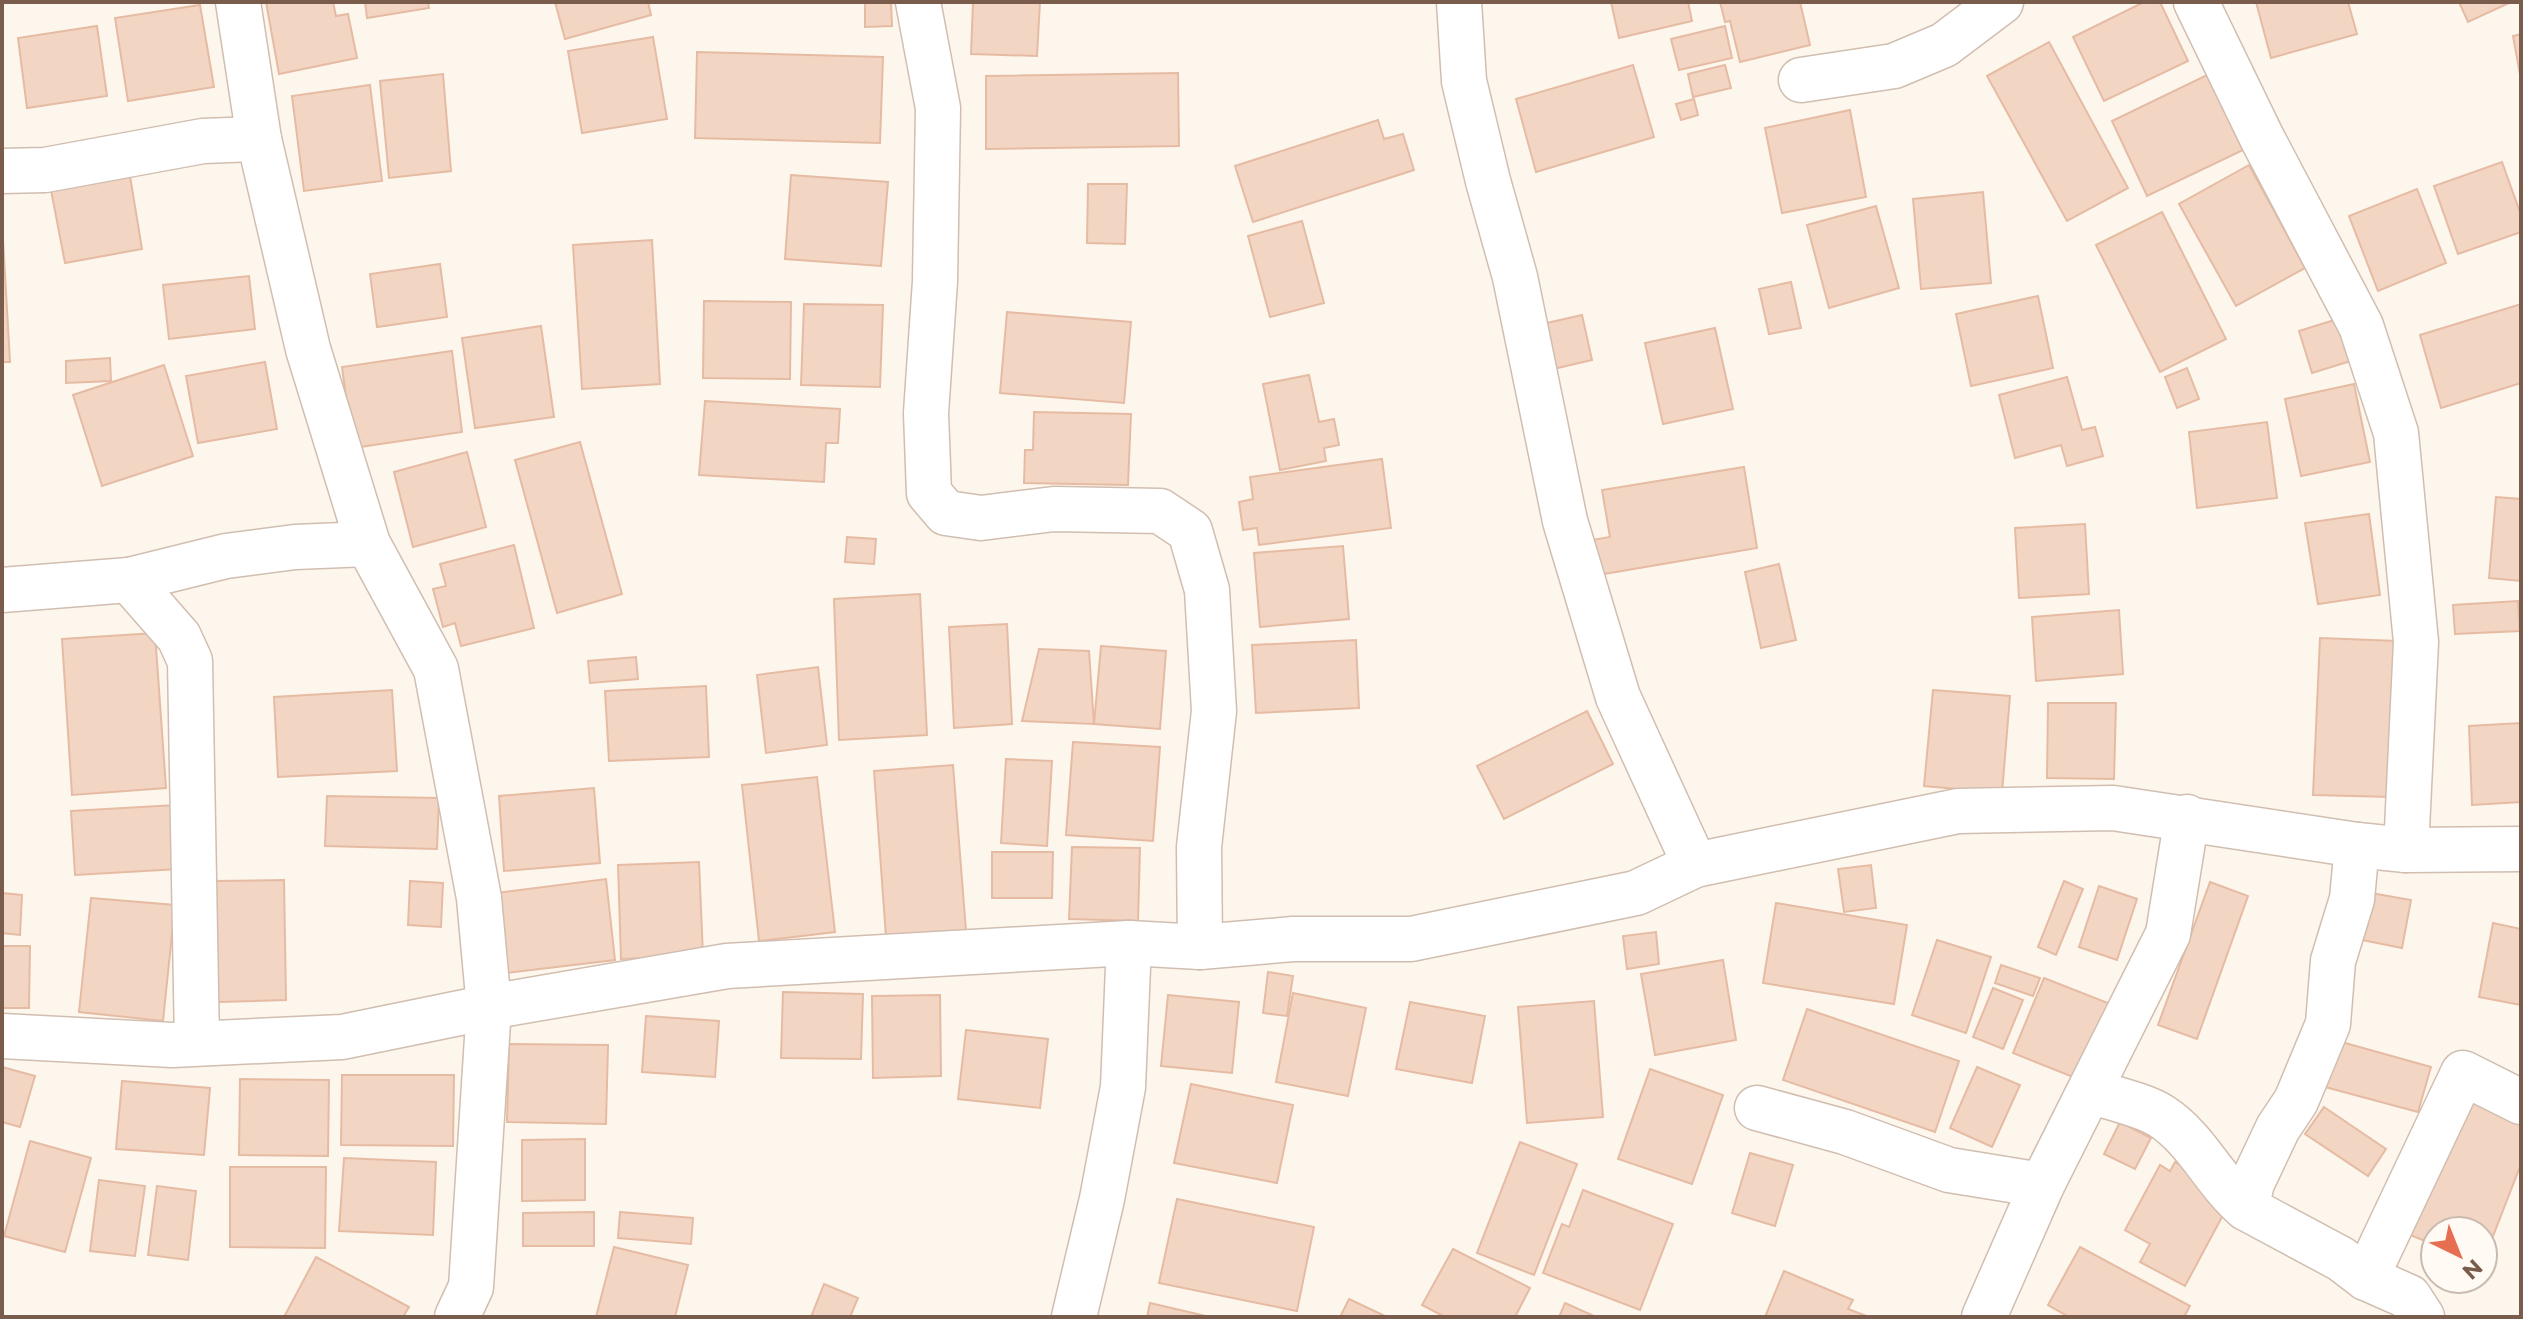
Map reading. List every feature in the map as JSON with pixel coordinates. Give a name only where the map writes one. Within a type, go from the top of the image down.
[{"type":"street","points":[[238,2],[259,139],[308,349],[368,544],[436,669],[479,898],[489,1007],[468,1307]]},
{"type":"street","points":[[918,2],[938,108],[935,281],[926,413],[929,493],[946,513],[981,518],[1054,509],[1160,511],[1190,531],[1207,590],[1214,711],[1199,847],[1200,947]]},
{"type":"street","points":[[1459,2],[1464,81],[1515,277],[1565,521],[1618,697],[1695,865]]},
{"type":"street","points":[[1801,80],[1894,66],[1944,45],[2001,2]]},
{"type":"street","points":[[2196,2],[2262,138],[2361,326],[2396,433],[2416,642],[2406,850]]},
{"type":"street","points":[[2,171],[45,170],[203,141],[259,139]]},
{"type":"street","points":[[2,590],[129,580],[226,556],[295,547],[368,544]]},
{"type":"street","points":[[129,580],[179,637],[190,661],[197,1043]]},
{"type":"street","points":[[2,1036],[172,1045],[342,1037],[489,1007],[727,966],[1129,943],[1200,947],[1293,939],[1411,939],[1636,893],[1695,865],[1958,811],[2113,808],[2406,850],[2521,849]]},
{"type":"street","points":[[1984,1317],[2042,1185],[2168,934],[2187,817]]},
{"type":"street","points":[[2246,1208],[2252,1183],[2278,1128],[2296,1101],[2328,1024],[2333,961],[2352,899],[2357,845]]},
{"type":"street","points":[[1074,1317],[1102,1199],[1123,1087],[1129,943]]},
{"type":"street","points":[[2366,1278],[2463,1073],[2521,1102]]},
{"type":"street","points":[[2090,1091],[2160,1115],[2191,1143],[2232,1197],[2246,1208],[2341,1259],[2410,1310]]},
{"type":"street","points":[[1757,1108],[1845,1132],[1949,1170],[2042,1185]]},
{"type":"building","points":[[266,2],[333,2],[336,16],[348,14],[357,58],[279,74]]},
{"type":"building","points":[[365,2],[428,2],[429,8],[367,18]]},
{"type":"building","points":[[555,2],[648,2],[651,15],[565,39]]},
{"type":"building","points":[[865,2],[891,2],[892,26],[865,27]]},
{"type":"building","points":[[973,2],[1040,2],[1037,56],[971,54]]},
{"type":"building","points":[[1611,2],[1688,2],[1692,21],[1619,38]]},
{"type":"building","points":[[1720,2],[1800,2],[1810,45],[1740,62],[1730,21],[1725,22]]},
{"type":"building","points":[[2144,2],[2160,2],[2188,61],[2104,101],[2073,37]]},
{"type":"building","points":[[2256,2],[2348,2],[2357,34],[2271,58]]},
{"type":"building","points":[[2459,2],[2511,2],[2468,22]]},
{"type":"building","points":[[200,5],[214,87],[128,101],[115,18]]},
{"type":"building","points":[[97,26],[107,96],[27,108],[18,38]]},
{"type":"building","points":[[1725,26],[1732,58],[1679,70],[1671,39]]},
{"type":"building","points":[[2521,34],[2521,80],[2513,36]]},
{"type":"building","points":[[653,37],[667,119],[582,133],[568,51]]},
{"type":"building","points":[[2049,42],[2128,188],[2067,221],[1987,76]]},
{"type":"building","points":[[697,52],[883,57],[880,143],[695,138]]},
{"type":"building","points":[[1633,65],[1654,137],[1536,172],[1516,99]]},
{"type":"building","points":[[1725,65],[1731,88],[1693,97],[1688,74]]},
{"type":"building","points":[[1178,73],[1179,146],[986,149],[986,76]]},
{"type":"building","points":[[443,74],[451,171],[389,178],[380,81]]},
{"type":"building","points":[[2207,75],[2243,150],[2147,196],[2112,121]]},
{"type":"building","points":[[370,85],[382,181],[304,191],[292,96]]},
{"type":"building","points":[[1694,99],[1698,115],[1681,120],[1676,104]]},
{"type":"building","points":[[1850,110],[1866,197],[1782,213],[1765,128]]},
{"type":"building","points":[[1378,120],[1384,139],[1403,134],[1414,170],[1253,222],[1235,166]]},
{"type":"building","points":[[2502,162],[2521,215],[2521,232],[2458,254],[2434,186]]},
{"type":"building","points":[[2249,165],[2305,268],[2236,306],[2179,204]]},
{"type":"building","points":[[791,175],[888,182],[881,266],[785,259]]},
{"type":"building","points":[[130,176],[142,249],[65,263],[51,190]]},
{"type":"building","points":[[1088,184],[1127,184],[1125,244],[1087,243]]},
{"type":"building","points":[[2417,189],[2446,263],[2378,291],[2349,216]]},
{"type":"building","points":[[1983,192],[1991,283],[1921,289],[1913,199]]},
{"type":"building","points":[[1876,206],[1899,288],[1829,308],[1807,225]]},
{"type":"building","points":[[2162,212],[2226,339],[2160,372],[2096,245]]},
{"type":"building","points":[[1302,221],[1324,303],[1270,317],[1248,236]]},
{"type":"building","points":[[2,222],[10,362],[2,362]]},
{"type":"building","points":[[652,240],[660,384],[582,389],[573,245]]},
{"type":"building","points":[[440,264],[447,317],[377,327],[370,274]]},
{"type":"building","points":[[249,276],[255,329],[169,339],[163,285]]},
{"type":"building","points":[[1791,282],[1801,328],[1769,334],[1759,289]]},
{"type":"building","points":[[2038,296],[2053,368],[1971,386],[1956,314]]},
{"type":"building","points":[[704,301],[791,302],[790,379],[703,378]]},
{"type":"building","points":[[804,304],[883,305],[880,387],[801,385]]},
{"type":"building","points":[[2521,304],[2521,383],[2441,408],[2420,335]]},
{"type":"building","points":[[1007,312],[1131,322],[1124,403],[1000,393]]},
{"type":"building","points":[[1582,315],[1592,360],[1549,370],[1538,325]]},
{"type":"building","points":[[2344,317],[2357,359],[2312,373],[2299,331]]},
{"type":"building","points":[[541,326],[554,417],[475,428],[462,338]]},
{"type":"building","points":[[1715,328],[1733,409],[1663,424],[1645,343]]},
{"type":"building","points":[[452,351],[462,432],[353,448],[342,367]]},
{"type":"building","points":[[110,358],[111,381],[66,383],[66,361]]},
{"type":"building","points":[[265,362],[277,429],[198,443],[186,376]]},
{"type":"building","points":[[164,365],[193,456],[102,486],[73,395]]},
{"type":"building","points":[[2187,368],[2199,399],[2177,408],[2165,377]]},
{"type":"building","points":[[1309,375],[1319,422],[1334,419],[1339,445],[1324,448],[1326,461],[1280,470],[1263,384]]},
{"type":"building","points":[[2067,377],[2082,430],[2095,427],[2103,456],[2067,466],[2061,445],[2015,458],[1999,395]]},
{"type":"building","points":[[2354,384],[2370,462],[2301,476],[2285,399]]},
{"type":"building","points":[[705,401],[840,409],[838,443],[826,443],[824,482],[699,475]]},
{"type":"building","points":[[1034,412],[1131,414],[1128,485],[1024,483],[1025,450],[1033,450]]},
{"type":"building","points":[[2267,422],[2277,498],[2197,508],[2189,432]]},
{"type":"building","points":[[580,442],[622,594],[557,613],[515,460]]},
{"type":"building","points":[[467,452],[486,527],[413,547],[394,472]]},
{"type":"building","points":[[1382,459],[1391,528],[1259,545],[1257,528],[1243,530],[1239,502],[1253,499],[1250,477]]},
{"type":"building","points":[[1744,467],[1757,548],[1598,575],[1592,540],[1610,537],[1602,490]]},
{"type":"building","points":[[2496,497],[2521,499],[2521,581],[2489,578]]},
{"type":"building","points":[[2369,514],[2380,595],[2318,604],[2305,523]]},
{"type":"building","points":[[2085,524],[2089,594],[2019,598],[2015,528]]},
{"type":"building","points":[[847,537],[876,539],[874,564],[845,562]]},
{"type":"building","points":[[514,545],[534,628],[461,646],[455,623],[443,627],[433,589],[446,586],[440,564]]},
{"type":"building","points":[[1343,546],[1349,619],[1260,627],[1254,553]]},
{"type":"building","points":[[1779,564],[1796,640],[1761,648],[1745,572]]},
{"type":"building","points":[[920,594],[927,735],[839,740],[834,599]]},
{"type":"building","points":[[2518,601],[2520,631],[2455,634],[2453,605]]},
{"type":"building","points":[[2119,610],[2123,674],[2036,681],[2032,617]]},
{"type":"building","points":[[1007,624],[1012,724],[954,728],[949,627]]},
{"type":"building","points":[[155,633],[166,788],[72,795],[62,639]]},
{"type":"building","points":[[2320,638],[2397,641],[2391,797],[2313,795]]},
{"type":"building","points":[[1356,640],[1359,708],[1256,713],[1252,645]]},
{"type":"building","points":[[1101,646],[1166,651],[1160,729],[1094,724]]},
{"type":"building","points":[[1039,649],[1089,651],[1094,724],[1022,721]]},
{"type":"building","points":[[636,657],[638,679],[590,683],[588,661]]},
{"type":"building","points":[[818,667],[827,745],[766,753],[757,675]]},
{"type":"building","points":[[706,686],[709,757],[609,761],[605,691]]},
{"type":"building","points":[[392,690],[397,771],[278,777],[274,697]]},
{"type":"building","points":[[1933,690],[2010,696],[2002,793],[1924,786]]},
{"type":"building","points":[[2048,703],[2116,703],[2114,779],[2047,778]]},
{"type":"building","points":[[1587,711],[1613,764],[1504,819],[1477,766]]},
{"type":"building","points":[[2521,723],[2521,802],[2472,805],[2469,726]]},
{"type":"building","points":[[1073,742],[1160,747],[1153,841],[1066,835]]},
{"type":"building","points":[[1006,759],[1052,761],[1047,846],[1001,843]]},
{"type":"building","points":[[953,765],[966,931],[886,937],[874,771]]},
{"type":"building","points":[[817,777],[835,932],[759,941],[742,785]]},
{"type":"building","points":[[594,788],[600,863],[504,871],[499,796]]},
{"type":"building","points":[[327,796],[439,798],[437,849],[325,846]]},
{"type":"building","points":[[176,805],[179,869],[75,875],[71,811]]},
{"type":"building","points":[[1072,847],[1140,848],[1138,921],[1069,919]]},
{"type":"building","points":[[992,852],[1053,852],[1052,898],[992,898]]},
{"type":"building","points":[[699,862],[703,956],[621,959],[618,865]]},
{"type":"building","points":[[1871,865],[1876,908],[1844,912],[1838,869]]},
{"type":"building","points":[[606,879],[615,960],[506,973],[496,893]]},
{"type":"building","points":[[284,880],[286,1000],[218,1002],[216,881]]},
{"type":"building","points":[[410,881],[443,883],[441,927],[408,925]]},
{"type":"building","points":[[2064,881],[2083,889],[2056,955],[2038,947]]},
{"type":"building","points":[[2210,882],[2248,896],[2197,1039],[2158,1025]]},
{"type":"building","points":[[2099,886],[2137,899],[2117,960],[2079,947]]},
{"type":"building","points":[[2,893],[22,895],[20,935],[2,933]]},
{"type":"building","points":[[2371,893],[2411,900],[2402,948],[2362,940]]},
{"type":"building","points":[[91,898],[175,905],[163,1021],[79,1012]]},
{"type":"building","points":[[1776,903],[1907,925],[1894,1004],[1763,983]]},
{"type":"building","points":[[2493,923],[2521,929],[2521,1005],[2479,997]]},
{"type":"building","points":[[1656,932],[1659,964],[1627,969],[1623,936]]},
{"type":"building","points":[[1937,940],[1991,957],[1966,1033],[1912,1015]]},
{"type":"building","points":[[2,946],[30,946],[29,1008],[2,1008]]},
{"type":"building","points":[[1723,960],[1736,1040],[1655,1055],[1641,974]]},
{"type":"building","points":[[2001,965],[2040,978],[2033,996],[1995,983]]},
{"type":"building","points":[[1268,972],[1293,976],[1287,1016],[1263,1013]]},
{"type":"building","points":[[2044,978],[2113,1005],[2083,1081],[2013,1053]]},
{"type":"building","points":[[1993,988],[2023,1000],[2003,1049],[1973,1037]]},
{"type":"building","points":[[783,992],[863,994],[861,1059],[781,1058]]},
{"type":"building","points":[[1293,993],[1366,1008],[1348,1096],[1276,1082]]},
{"type":"building","points":[[940,995],[941,1076],[873,1078],[872,996]]},
{"type":"building","points":[[1168,995],[1239,1002],[1232,1073],[1161,1066]]},
{"type":"building","points":[[1594,1001],[1603,1117],[1527,1123],[1518,1007]]},
{"type":"building","points":[[1410,1002],[1485,1016],[1472,1083],[1396,1069]]},
{"type":"building","points":[[1807,1009],[1959,1061],[1935,1132],[1783,1080]]},
{"type":"building","points":[[646,1016],[719,1021],[715,1077],[642,1072]]},
{"type":"building","points":[[966,1030],[1048,1039],[1040,1108],[958,1099]]},
{"type":"building","points":[[2338,1041],[2431,1067],[2418,1112],[2325,1087]]},
{"type":"building","points":[[509,1044],[608,1045],[606,1124],[507,1122]]},
{"type":"building","points":[[2,1067],[35,1076],[20,1127],[2,1122]]},
{"type":"building","points":[[1977,1067],[2020,1085],[1992,1147],[1950,1128]]},
{"type":"building","points":[[1650,1069],[1723,1095],[1692,1184],[1618,1159]]},
{"type":"building","points":[[342,1075],[454,1075],[453,1146],[341,1145]]},
{"type":"building","points":[[240,1079],[329,1080],[328,1156],[239,1155]]},
{"type":"building","points":[[122,1081],[210,1088],[204,1155],[116,1149]]},
{"type":"building","points":[[1191,1084],[1293,1105],[1277,1183],[1174,1163]]},
{"type":"building","points":[[2462,1099],[2521,1121],[2521,1164],[2499,1221],[2499,1215],[2419,1215],[2419,1239],[2410,1235]]},
{"type":"building","points":[[2324,1107],[2386,1149],[2368,1176],[2305,1134]]},
{"type":"building","points":[[2120,1122],[2151,1138],[2135,1169],[2104,1154]]},
{"type":"building","points":[[585,1139],[585,1200],[522,1201],[522,1140]]},
{"type":"building","points":[[30,1141],[91,1158],[65,1252],[4,1236]]},
{"type":"building","points":[[1520,1142],[1577,1164],[1534,1275],[1477,1253]]},
{"type":"building","points":[[1750,1153],[1793,1165],[1775,1226],[1732,1213]]},
{"type":"building","points":[[344,1158],[436,1162],[433,1235],[339,1231]]},
{"type":"building","points":[[2175,1162],[2221,1187],[2230,1202],[2185,1286],[2140,1262],[2150,1244],[2125,1230],[2160,1165],[2170,1171]]},
{"type":"building","points":[[230,1167],[326,1167],[325,1248],[230,1247]]},
{"type":"building","points":[[99,1180],[145,1186],[135,1256],[90,1251]]},
{"type":"building","points":[[157,1186],[196,1191],[188,1260],[148,1255]]},
{"type":"building","points":[[1583,1190],[1673,1224],[1640,1310],[1543,1273],[1562,1224],[1569,1227]]},
{"type":"building","points":[[1177,1199],[1314,1227],[1297,1311],[1159,1283]]},
{"type":"building","points":[[594,1212],[594,1246],[523,1246],[523,1213]]},
{"type":"building","points":[[620,1212],[693,1218],[691,1244],[618,1238]]},
{"type":"building","points":[[614,1247],[688,1265],[675,1317],[596,1317]]},
{"type":"building","points":[[2080,1247],[2190,1306],[2184,1317],[2069,1317],[2048,1305]]},
{"type":"building","points":[[1453,1249],[1530,1288],[1515,1317],[1445,1317],[1422,1305]]},
{"type":"building","points":[[316,1257],[409,1307],[403,1317],[284,1317]]},
{"type":"building","points":[[1784,1271],[1853,1300],[1848,1309],[1869,1317],[1765,1317]]},
{"type":"building","points":[[824,1284],[858,1298],[850,1317],[811,1317]]},
{"type":"building","points":[[1349,1299],[1387,1317],[1340,1317]]},
{"type":"building","points":[[1150,1303],[1210,1317],[1147,1317]]},
{"type":"building","points":[[1565,1303],[1596,1317],[1559,1317]]}]
